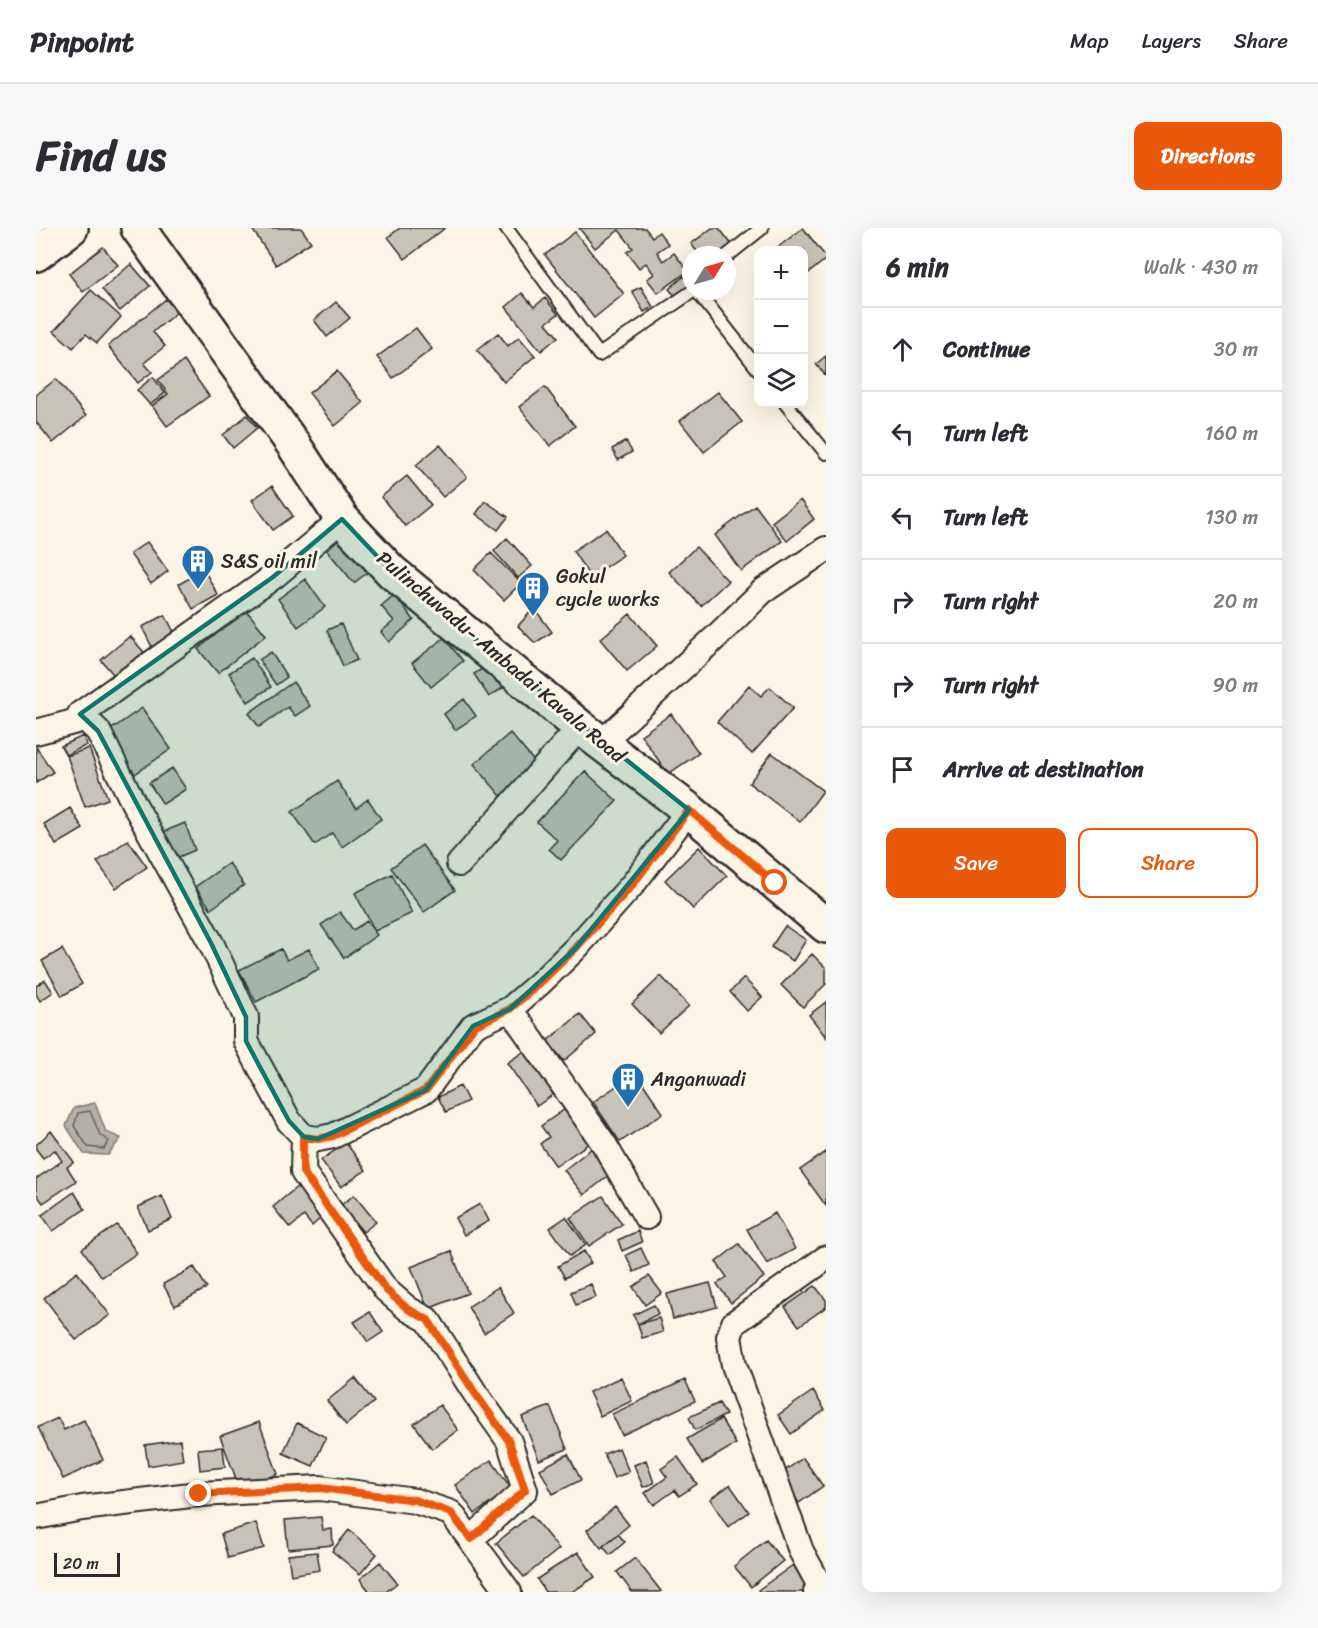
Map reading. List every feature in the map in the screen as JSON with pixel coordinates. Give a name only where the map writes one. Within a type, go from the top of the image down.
[{"type":"street","points":[[36,254],[71,228]]},
{"type":"street","name":"Pulinchuvadu- Ambadai Kavala Road","points":[[138,228],[293,444],[342,519],[392,572],[591,734],[689,810],[826,926]]},
{"type":"street","points":[[36,732],[77,721],[80,714],[273,577],[342,519]]},
{"type":"street","points":[[459,864],[591,734],[708,645],[763,591],[826,549]]},
{"type":"street","points":[[80,714],[98,731],[211,943],[246,1017],[246,1041],[289,1121],[303,1137],[303,1172],[386,1290],[408,1309],[428,1320],[509,1441],[525,1490],[471,1539]]},
{"type":"street","points":[[303,1137],[318,1139],[333,1136],[426,1090],[474,1026],[510,1009],[575,949],[633,884],[689,810]]},
{"type":"street","points":[[510,1009],[604,1144],[646,1217]]},
{"type":"street","points":[[816,1592],[819,1584],[801,1551],[734,1365],[729,1337],[734,1323],[826,1258]]},
{"type":"street","points":[[36,1517],[82,1508],[199,1494],[320,1488],[415,1500],[451,1513],[509,1592]]},
{"type":"lane","points":[[506,228],[599,355],[682,300]]},
{"type":"lane","points":[[736,249],[762,228]]},
{"type":"lane","points":[[702,300],[754,363]]},
{"type":"lane","points":[[789,408],[826,453]]},
{"type":"highlighted area","points":[[342,519],[392,572],[689,810],[575,949],[510,1009],[473,1026],[426,1090],[318,1139],[304,1137],[289,1121],[246,1041],[246,1017],[211,943],[98,731],[80,714],[273,577]]},
{"type":"water","points":[[95,1103],[106,1132],[121,1138],[108,1155],[84,1154],[66,1126],[74,1108]]},
{"type":"building","points":[[301,228],[311,242],[276,265],[252,229]]},
{"type":"building","points":[[400,228],[445,228],[405,259],[388,237]]},
{"type":"building","points":[[579,228],[645,228],[652,237],[659,232],[668,244],[657,252],[663,261],[674,253],[682,263],[682,275],[658,293],[647,279],[654,274],[646,263],[639,268],[627,252],[633,248],[619,230],[595,248]]},
{"type":"building","points":[[712,228],[719,228],[733,246],[693,246],[691,244]]},
{"type":"building","points":[[803,228],[826,259],[808,274],[808,246],[779,246]]},
{"type":"building","points":[[575,232],[624,294],[594,318],[545,255]]},
{"type":"building","points":[[103,247],[118,265],[83,292],[69,274]]},
{"type":"building","points":[[131,264],[150,286],[120,311],[102,289]]},
{"type":"building","points":[[682,278],[682,294],[677,298],[669,289]]},
{"type":"building","points":[[641,287],[653,307],[644,312],[632,291]]},
{"type":"building","points":[[91,290],[121,317],[97,343],[86,334],[73,348],[54,331]]},
{"type":"building","points":[[522,293],[534,307],[545,298],[558,314],[546,323],[558,337],[541,351],[506,307]]},
{"type":"building","points":[[166,299],[177,312],[153,332],[165,346],[144,363],[152,372],[138,383],[108,346]]},
{"type":"building","points":[[336,302],[350,318],[327,337],[314,320]]},
{"type":"building","points":[[416,328],[432,349],[393,378],[377,357]]},
{"type":"building","points":[[498,333],[508,346],[519,337],[535,356],[504,382],[477,350]]},
{"type":"building","points":[[826,356],[826,376],[816,364]]},
{"type":"building","points":[[184,361],[209,396],[167,426],[152,406],[168,394],[158,380]]},
{"type":"building","points":[[337,371],[363,403],[335,426],[309,393]]},
{"type":"building","points":[[153,377],[165,393],[150,405],[137,390]]},
{"type":"building","points":[[56,379],[86,416],[53,443],[36,422],[36,395]]},
{"type":"building","points":[[545,387],[575,426],[550,446],[519,407]]},
{"type":"building","points":[[718,392],[742,422],[704,452],[680,421]]},
{"type":"building","points":[[247,415],[257,428],[233,448],[223,435]]},
{"type":"building","points":[[626,441],[632,452],[618,460],[612,449]]},
{"type":"building","points":[[440,445],[467,477],[443,497],[416,465]]},
{"type":"building","points":[[407,476],[431,505],[405,526],[381,497]]},
{"type":"building","points":[[272,486],[293,516],[273,530],[252,500]]},
{"type":"building","points":[[800,500],[814,519],[787,541],[772,522]]},
{"type":"building","points":[[485,501],[508,517],[498,530],[476,514]]},
{"type":"building","points":[[755,505],[782,541],[741,571],[715,535]]},
{"type":"building","points":[[606,529],[623,555],[590,577],[573,551]]},
{"type":"building","points":[[346,533],[373,568],[354,583],[326,549]]},
{"type":"building","points":[[507,538],[532,566],[518,578],[494,551]]},
{"type":"building","points":[[147,542],[168,571],[151,584],[130,554]]},
{"type":"building","points":[[696,547],[728,581],[701,606],[669,572]]},
{"type":"building","points":[[491,553],[521,583],[504,600],[474,570]]},
{"type":"building","name":"S&S oil mil","points":[[204,570],[218,595],[193,609],[179,584]]},
{"type":"building","points":[[305,579],[325,607],[298,627],[278,599]]},
{"type":"building","points":[[394,595],[414,620],[389,642],[381,632],[394,621],[381,606]]},
{"type":"building","name":"Gokul cycle works","points":[[534,608],[552,632],[535,643],[518,626]]},
{"type":"building","points":[[246,610],[266,635],[218,673],[198,649]]},
{"type":"building","points":[[630,614],[657,646],[627,671],[600,639]]},
{"type":"building","points":[[165,615],[180,643],[156,655],[142,627]]},
{"type":"building","points":[[341,624],[357,660],[343,666],[327,630]]},
{"type":"building","points":[[130,636],[148,657],[119,681],[101,660]]},
{"type":"building","points":[[444,638],[463,661],[431,687],[412,663]]},
{"type":"building","points":[[271,652],[287,677],[276,685],[259,660]]},
{"type":"building","points":[[252,658],[271,687],[248,702],[229,673]]},
{"type":"building","points":[[494,661],[509,684],[489,697],[474,674]]},
{"type":"building","points":[[293,682],[310,706],[295,716],[288,707],[259,727],[249,713]]},
{"type":"building","points":[[749,685],[761,696],[770,687],[793,708],[752,754],[717,722]]},
{"type":"building","points":[[464,699],[476,716],[455,730],[444,714]]},
{"type":"building","points":[[142,708],[171,749],[135,774],[106,733]]},
{"type":"building","points":[[671,714],[699,753],[668,774],[641,735]]},
{"type":"building","points":[[510,733],[538,766],[501,796],[474,764]]},
{"type":"building","points":[[83,736],[87,745],[66,755],[61,746]]},
{"type":"building","points":[[36,747],[53,772],[36,783]]},
{"type":"building","points":[[89,748],[108,799],[85,807],[67,756]]},
{"type":"building","points":[[772,753],[823,791],[800,822],[749,783]]},
{"type":"building","points":[[172,768],[186,789],[163,804],[149,783]]},
{"type":"building","points":[[585,771],[617,801],[561,860],[549,849],[557,840],[537,822]]},
{"type":"building","points":[[337,781],[356,808],[368,799],[381,819],[342,847],[332,833],[315,845],[292,812]]},
{"type":"building","points":[[70,808],[83,829],[56,845],[44,824]]},
{"type":"building","points":[[185,823],[195,850],[167,862],[156,835]]},
{"type":"building","points":[[128,840],[147,867],[116,888],[97,862]]},
{"type":"building","points":[[422,845],[455,890],[424,912],[391,868]]},
{"type":"building","points":[[699,847],[727,876],[693,909],[665,880]]},
{"type":"building","points":[[229,863],[244,885],[211,909],[195,887]]},
{"type":"building","points":[[392,874],[412,913],[375,931],[355,893]]},
{"type":"building","points":[[340,912],[353,930],[367,921],[377,935],[344,958],[321,925]]},
{"type":"building","points":[[785,926],[806,940],[793,961],[771,947]]},
{"type":"building","points":[[62,949],[82,984],[62,996],[42,961]]},
{"type":"building","points":[[281,949],[287,960],[309,949],[319,969],[256,1002],[239,970]]},
{"type":"building","points":[[812,954],[826,968],[826,984],[803,1007],[781,985]]},
{"type":"building","points":[[661,976],[689,1006],[659,1033],[632,1004]]},
{"type":"building","points":[[744,978],[762,997],[747,1011],[730,992]]},
{"type":"building","points":[[45,980],[53,992],[40,1001],[36,994],[36,986]]},
{"type":"building","points":[[826,1002],[826,1037],[809,1015]]},
{"type":"building","points":[[580,1014],[596,1034],[564,1061],[547,1041]]},
{"type":"building","points":[[532,1046],[562,1088],[537,1106],[507,1063]]},
{"type":"building","name":"Anganwadi","points":[[636,1073],[663,1113],[620,1142],[593,1102]]},
{"type":"building","points":[[460,1086],[468,1101],[446,1112],[438,1097]]},
{"type":"building","points":[[568,1107],[592,1141],[556,1166],[540,1144],[549,1137],[541,1126]]},
{"type":"building","points":[[51,1131],[74,1162],[67,1167],[76,1181],[43,1203],[36,1193],[36,1179],[62,1161],[55,1150],[43,1158],[36,1149],[36,1145]]},
{"type":"building","points":[[346,1143],[366,1170],[341,1187],[321,1160]]},
{"type":"building","points":[[592,1148],[612,1173],[584,1195],[564,1170]]},
{"type":"building","points":[[826,1152],[826,1206],[800,1170]]},
{"type":"building","points":[[305,1180],[330,1210],[312,1226],[304,1216],[290,1228],[273,1207]]},
{"type":"building","points":[[74,1192],[85,1209],[53,1231],[42,1215]]},
{"type":"building","points":[[354,1195],[376,1222],[363,1232],[341,1205]]},
{"type":"building","points":[[162,1196],[172,1219],[148,1230],[138,1207]]},
{"type":"building","points":[[603,1196],[622,1224],[589,1246],[570,1218]]},
{"type":"building","points":[[480,1204],[489,1221],[464,1235],[455,1218]]},
{"type":"building","points":[[775,1213],[795,1249],[767,1264],[747,1229]]},
{"type":"building","points":[[566,1217],[586,1245],[570,1256],[550,1228]]},
{"type":"building","points":[[117,1225],[137,1253],[102,1277],[82,1249]]},
{"type":"building","points":[[638,1231],[642,1242],[622,1251],[618,1240]]},
{"type":"building","points":[[739,1244],[764,1277],[731,1303],[717,1284],[727,1277],[716,1262]]},
{"type":"building","points":[[641,1248],[649,1265],[634,1272],[626,1255]]},
{"type":"building","points":[[451,1251],[468,1293],[428,1309],[411,1267]]},
{"type":"building","points":[[584,1251],[591,1263],[565,1278],[558,1266]]},
{"type":"building","points":[[194,1267],[207,1288],[175,1306],[163,1284]]},
{"type":"building","points":[[77,1272],[110,1315],[76,1340],[44,1298]]},
{"type":"building","points":[[649,1276],[662,1293],[645,1305],[633,1287]]},
{"type":"building","points":[[710,1283],[717,1307],[673,1319],[667,1294]]},
{"type":"building","points":[[591,1284],[596,1297],[576,1305],[571,1292]]},
{"type":"building","points":[[815,1286],[826,1300],[826,1307],[799,1326],[785,1307]]},
{"type":"building","points":[[498,1287],[514,1313],[484,1333],[468,1307]]},
{"type":"building","points":[[654,1305],[658,1314],[638,1324],[633,1315]]},
{"type":"building","points":[[370,1312],[383,1332],[368,1342],[354,1322]]},
{"type":"building","points":[[659,1318],[663,1332],[642,1338],[638,1324]]},
{"type":"building","points":[[621,1377],[632,1401],[600,1416],[589,1392]]},
{"type":"building","points":[[355,1378],[374,1402],[346,1425],[327,1401]]},
{"type":"building","points":[[685,1380],[695,1401],[622,1435],[612,1414]]},
{"type":"building","points":[[813,1391],[825,1410],[791,1434],[778,1415]]},
{"type":"building","points":[[719,1403],[726,1415],[695,1430],[689,1417]]},
{"type":"building","points":[[440,1405],[458,1430],[432,1449],[414,1424]]},
{"type":"building","points":[[550,1406],[567,1449],[539,1460],[522,1417]]},
{"type":"building","points":[[58,1418],[64,1430],[84,1420],[103,1460],[63,1479],[38,1427]]},
{"type":"building","points":[[721,1419],[736,1444],[702,1464],[687,1439]]},
{"type":"building","points":[[259,1422],[278,1474],[240,1489],[220,1436]]},
{"type":"building","points":[[297,1423],[326,1437],[313,1466],[283,1453]]},
{"type":"building","points":[[180,1440],[183,1460],[148,1466],[145,1445]]},
{"type":"building","points":[[223,1447],[225,1467],[200,1470],[198,1449]]},
{"type":"building","points":[[619,1448],[629,1472],[614,1478],[604,1454]]},
{"type":"building","points":[[568,1454],[581,1480],[553,1494],[540,1469]]},
{"type":"building","points":[[678,1457],[697,1484],[679,1496],[675,1490],[654,1505],[645,1493],[667,1477],[661,1469]]},
{"type":"building","points":[[803,1458],[823,1486],[799,1503],[779,1475]]},
{"type":"building","points":[[491,1460],[511,1488],[475,1514],[455,1485]]},
{"type":"building","points":[[646,1460],[654,1483],[643,1487],[634,1465]]},
{"type":"building","points":[[730,1485],[749,1512],[728,1527],[710,1499]]},
{"type":"building","points":[[615,1507],[629,1525],[601,1548],[587,1530]]},
{"type":"building","points":[[531,1515],[559,1549],[524,1577],[496,1543]]},
{"type":"building","points":[[321,1517],[323,1530],[332,1529],[333,1545],[288,1549],[285,1520]]},
{"type":"building","points":[[256,1523],[264,1548],[228,1558],[221,1534]]},
{"type":"building","points":[[349,1530],[377,1554],[360,1574],[332,1551]]},
{"type":"building","points":[[618,1534],[625,1542],[610,1555],[603,1546]]},
{"type":"building","points":[[766,1540],[783,1561],[751,1587],[734,1566]]},
{"type":"building","points":[[317,1552],[320,1570],[291,1575],[288,1555]]},
{"type":"building","points":[[578,1552],[595,1577],[572,1592],[545,1592],[537,1579]]},
{"type":"building","points":[[635,1558],[661,1591],[632,1592],[617,1572]]},
{"type":"building","points":[[380,1562],[397,1583],[386,1592],[370,1592],[360,1579]]},
{"type":"building","points":[[793,1565],[811,1590],[808,1592],[760,1592],[758,1590]]},
{"type":"place","name":"S&S oil mil","points":[[198,590]]},
{"type":"place","name":"Gokul cycle works","points":[[533,617]]},
{"type":"place","name":"Anganwadi","points":[[628,1108]]},
{"type":"route","points":[[199,1494],[320,1488],[415,1500],[451,1513],[471,1539],[525,1490],[509,1441],[475,1393],[446,1345],[428,1320],[408,1309],[386,1290],[303,1172],[303,1137],[318,1139],[333,1136],[426,1090],[474,1026],[510,1009],[575,949],[633,884],[689,810],[775,883]]}]
